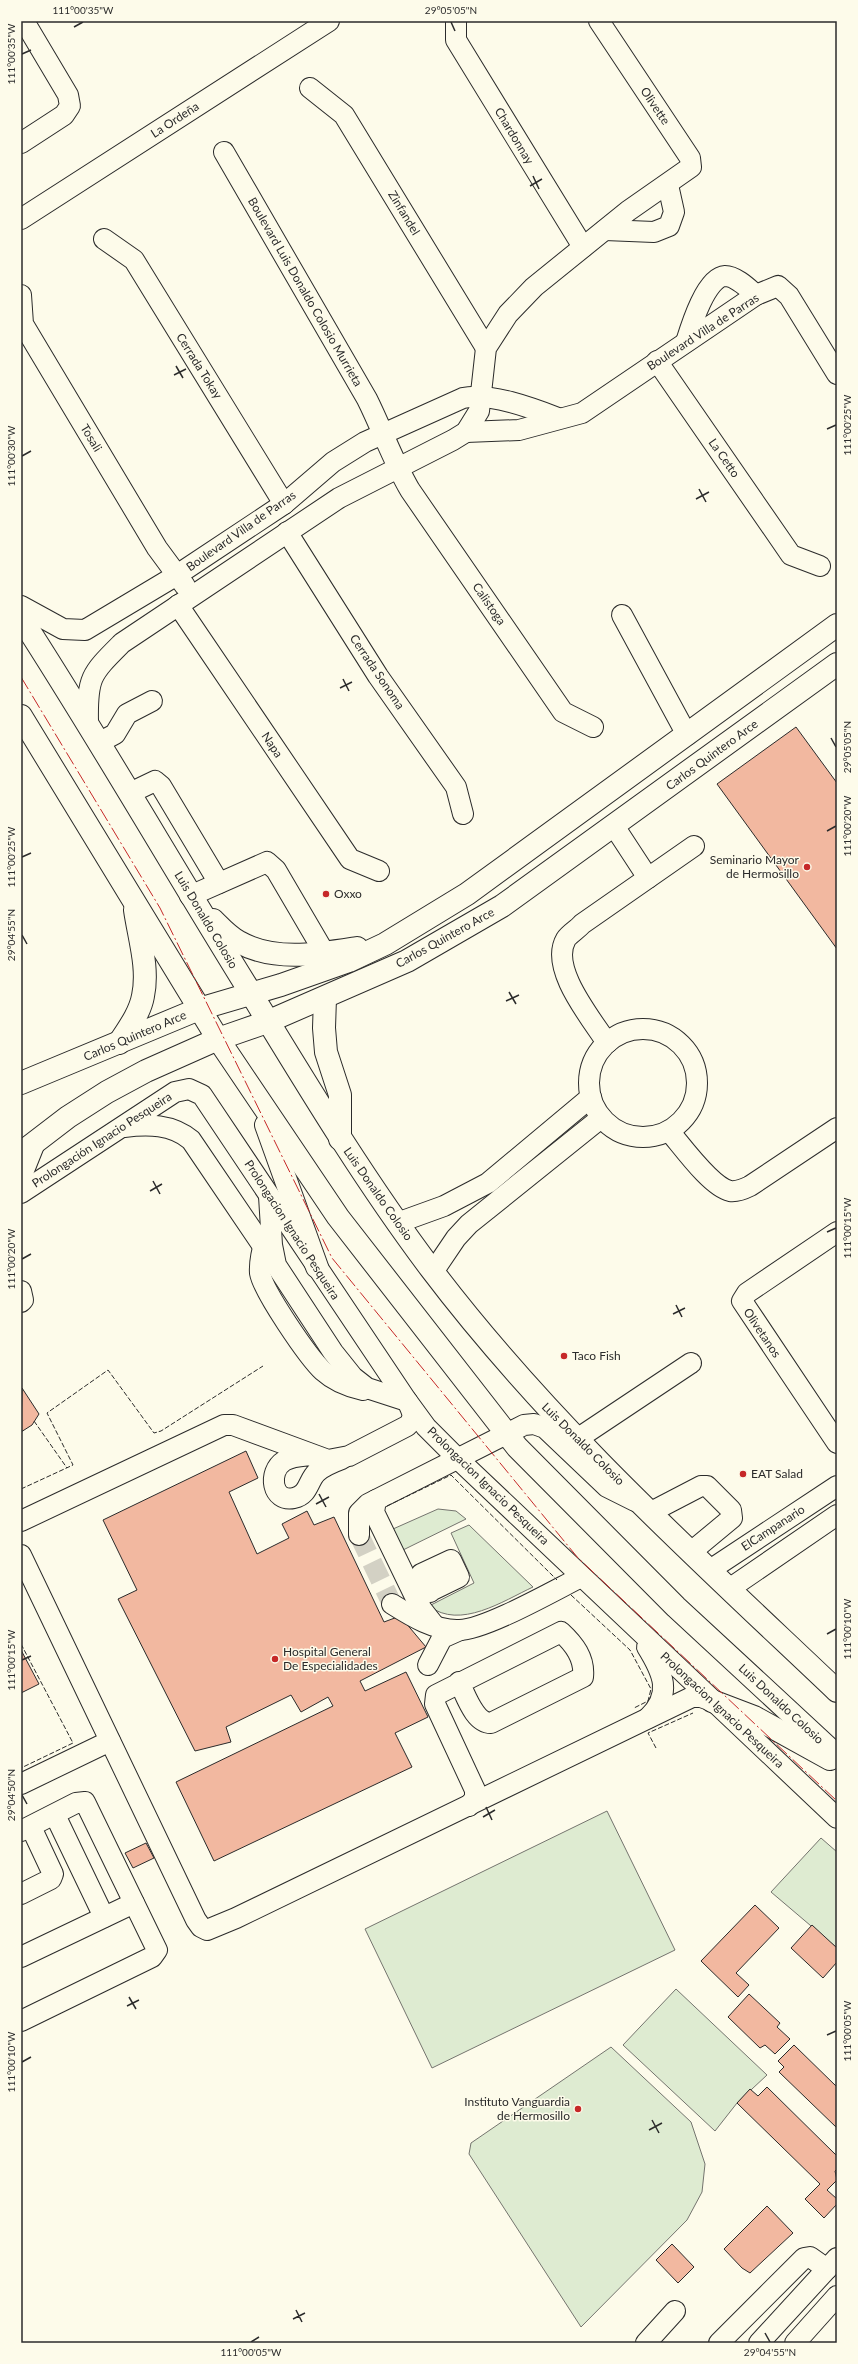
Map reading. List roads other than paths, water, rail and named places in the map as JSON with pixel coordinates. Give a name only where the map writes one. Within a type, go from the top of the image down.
[{"type":"main road","name":"Luis Donaldo Colosio","points":[[21,618],[88,722],[192,898],[340,1139],[433,1272],[543,1405],[691,1552],[837,1691]]},
{"type":"main road","name":"Carlos Quintero Arce","points":[[21,1083],[200,1009],[251,994],[349,961],[385,944],[467,894],[837,625]]},
{"type":"main road","name":"Carlos Quintero Arce","points":[[27,1149],[68,1117],[107,1092],[146,1071],[218,1039],[267,1022],[325,998],[407,961],[502,906],[837,664]]},
{"type":"main road","name":"Luis Donaldo Colosio","points":[[21,716],[218,1039],[254,1090],[338,1217],[517,1447],[676,1607],[837,1756]]},
{"type":"main road","points":[[672,784],[680,768],[687,735],[722,730],[763,718]]},
{"type":"main road","points":[[192,898],[239,942],[261,951],[285,955],[324,952],[385,944]]},
{"type":"main road","points":[[119,1043],[135,1018],[143,997],[146,972],[133,899]]},
{"type":"main road","points":[[325,998],[324,1028],[326,1052],[340,1095],[340,1139]]},
{"type":"main road","points":[[254,1090],[317,1268]]},
{"type":"main road","points":[[21,1175],[27,1149]]},
{"type":"main road","points":[[712,1700],[754,1717],[808,1749],[837,1762]]},
{"type":"street","points":[[21,143],[64,116],[70,106],[68,95],[24,21]]},
{"type":"street","name":"La Ordeña","points":[[21,219],[329,21]]},
{"type":"street","name":"Chardonnay","points":[[456,21],[456,40],[583,247]]},
{"type":"street","name":"Olivette","points":[[599,21],[690,158],[692,167],[668,185]]},
{"type":"street","name":"Zinfandel","points":[[310,88],[344,115],[486,348]]},
{"type":"street","name":"Boulevard Luis Donaldo Colosio Murrieta","points":[[224,152],[367,399],[384,433],[397,467]]},
{"type":"street","points":[[605,230],[654,232],[669,226],[674,212],[668,185]]},
{"type":"street","name":"Boulevard Villa de Parras","points":[[88,722],[88,696],[95,670],[122,643],[339,498],[466,432],[479,411],[482,396],[486,348],[508,314],[534,287],[583,247],[628,211],[668,185]]},
{"type":"street","name":"Cerrada Tokay","points":[[104,239],[134,260],[284,504]]},
{"type":"street","points":[[686,342],[706,292],[712,283],[719,278],[726,276],[734,279],[756,295]]},
{"type":"street","name":"Boulevard Villa de Parras","points":[[466,432],[519,430],[558,418],[582,413],[593,407],[657,361],[756,295],[778,286],[784,290],[837,374]]},
{"type":"street","name":"Tosali","points":[[21,295],[23,324],[157,548],[177,575],[185,600]]},
{"type":"street","name":"La Cetto","points":[[657,361],[791,555],[820,566]]},
{"type":"street","name":"Boulevard Villa de Parras","points":[[21,606],[63,629],[85,630],[177,575],[284,504],[333,462],[365,442],[462,398],[482,396],[541,411],[558,418]]},
{"type":"street","name":"Calistoga","points":[[397,467],[410,490],[563,712],[593,727]]},
{"type":"street","name":"Cerrada Sonoma","points":[[287,532],[378,676],[456,787],[463,814]]},
{"type":"street","name":"Napa","points":[[185,600],[350,859],[379,871]]},
{"type":"street","points":[[622,615],[687,735]]},
{"type":"street","points":[[100,742],[115,734],[127,714],[152,701]]},
{"type":"street","points":[[130,792],[155,781],[161,786],[219,883]]},
{"type":"street","points":[[614,826],[648,878]]},
{"type":"street","points":[[607,1043],[566,977],[561,958],[566,939],[582,924],[694,846]]},
{"type":"street","points":[[192,898],[219,883],[267,862],[276,870],[324,952]]},
{"type":"street","points":[[636,1030],[647,1030],[668,1036],[681,1045],[691,1059],[696,1075],[696,1091],[692,1107],[682,1121],[669,1131],[655,1136],[633,1136],[612,1128],[601,1118],[591,1097],[589,1077],[595,1058],[607,1043],[620,1034],[636,1030]]},
{"type":"street","name":"Prolongación Ignacio Pesqueira","points":[[21,1193],[180,1090],[195,1090],[206,1098]]},
{"type":"street","points":[[398,1222],[444,1206],[488,1183],[591,1097]]},
{"type":"street","name":"Prolongacion Ignacio Pesqueira","points":[[206,1098],[317,1268],[426,1427],[581,1577],[837,1818]]},
{"type":"street","points":[[433,1272],[456,1238],[469,1224],[601,1118]]},
{"type":"street","points":[[124,1127],[139,1125],[169,1128],[182,1133],[191,1140],[333,1352],[353,1377],[367,1388],[381,1394]]},
{"type":"street","points":[[669,1131],[718,1186],[734,1191],[750,1186],[837,1128]]},
{"type":"street","points":[[488,1183],[500,1200]]},
{"type":"street","points":[[268,1193],[272,1245],[276,1265]]},
{"type":"street","points":[[271,1220],[263,1248],[260,1273],[265,1285],[312,1358],[322,1370],[347,1386],[407,1401],[413,1416],[407,1426],[317,1472],[303,1494],[293,1499],[282,1496],[275,1489],[273,1478],[276,1469],[284,1461],[304,1453]]},
{"type":"street","name":"Olivetanos","points":[[837,1232],[747,1293],[742,1301],[837,1443]]},
{"type":"street","points":[[21,1291],[23,1300],[21,1302]]},
{"type":"street","points":[[577,1439],[691,1363]]},
{"type":"street","points":[[359,1535],[359,1513],[368,1504],[458,1459],[506,1432],[524,1425],[534,1424],[545,1428],[607,1487],[648,1509],[700,1486],[707,1486],[731,1510],[732,1518],[691,1552]]},
{"type":"street","points":[[21,1521],[224,1425],[233,1425],[304,1453],[328,1460],[342,1459]]},
{"type":"street","points":[[304,1453],[312,1469],[313,1477]]},
{"type":"street","name":"ElCampanario","points":[[710,1570],[837,1486]]},
{"type":"street","points":[[376,1500],[374,1512],[423,1595],[425,1615],[434,1625]]},
{"type":"street","name":"ElCampanario","points":[[730,1589],[837,1515]]},
{"type":"street","points":[[21,1555],[196,1920],[207,1930],[236,1918],[478,1797],[692,1697],[701,1697],[712,1700]]},
{"type":"street","points":[[428,1665],[442,1638],[460,1630],[490,1622],[581,1577]]},
{"type":"street","points":[[392,1604],[407,1614],[434,1625],[460,1630]]},
{"type":"street","points":[[637,1630],[657,1663],[662,1678],[664,1693],[661,1703],[646,1719]]},
{"type":"street","points":[[459,1682],[479,1719],[485,1723],[491,1723],[583,1677],[584,1669],[575,1646],[561,1632],[459,1682],[436,1695],[435,1704],[478,1797]]},
{"type":"street","points":[[21,1784],[110,1741]]},
{"type":"street","points":[[21,1894],[50,1879],[53,1874],[26,1829],[80,1802],[88,1806],[134,1903],[157,1947],[156,1953],[21,2021]]},
{"type":"street","points":[[55,1815],[104,1917]]},
{"type":"street","points":[[21,1957],[134,1903]]},
{"type":"street","points":[[719,2343],[804,2258],[810,2257],[832,2264],[759,2343]]},
{"type":"street","points":[[796,2343],[837,2296]]},
{"type":"street","points":[[646,2343],[676,2311]]},
{"type":"tunnel","points":[[359,1535],[392,1604]]},
{"type":"place","name":"Seminario Mayor de Hermosillo","points":[[807,867]]},
{"type":"place","name":"Oxxo","points":[[326,894]]},
{"type":"place","name":"Taco Fish","points":[[564,1356]]},
{"type":"place","name":"EAT Salad","points":[[743,1474]]},
{"type":"place","name":"Hospital General De Especialidades","points":[[275,1659]]},
{"type":"place","name":"Instituto Vanguardia de Hermosillo","points":[[578,2109]]}]
